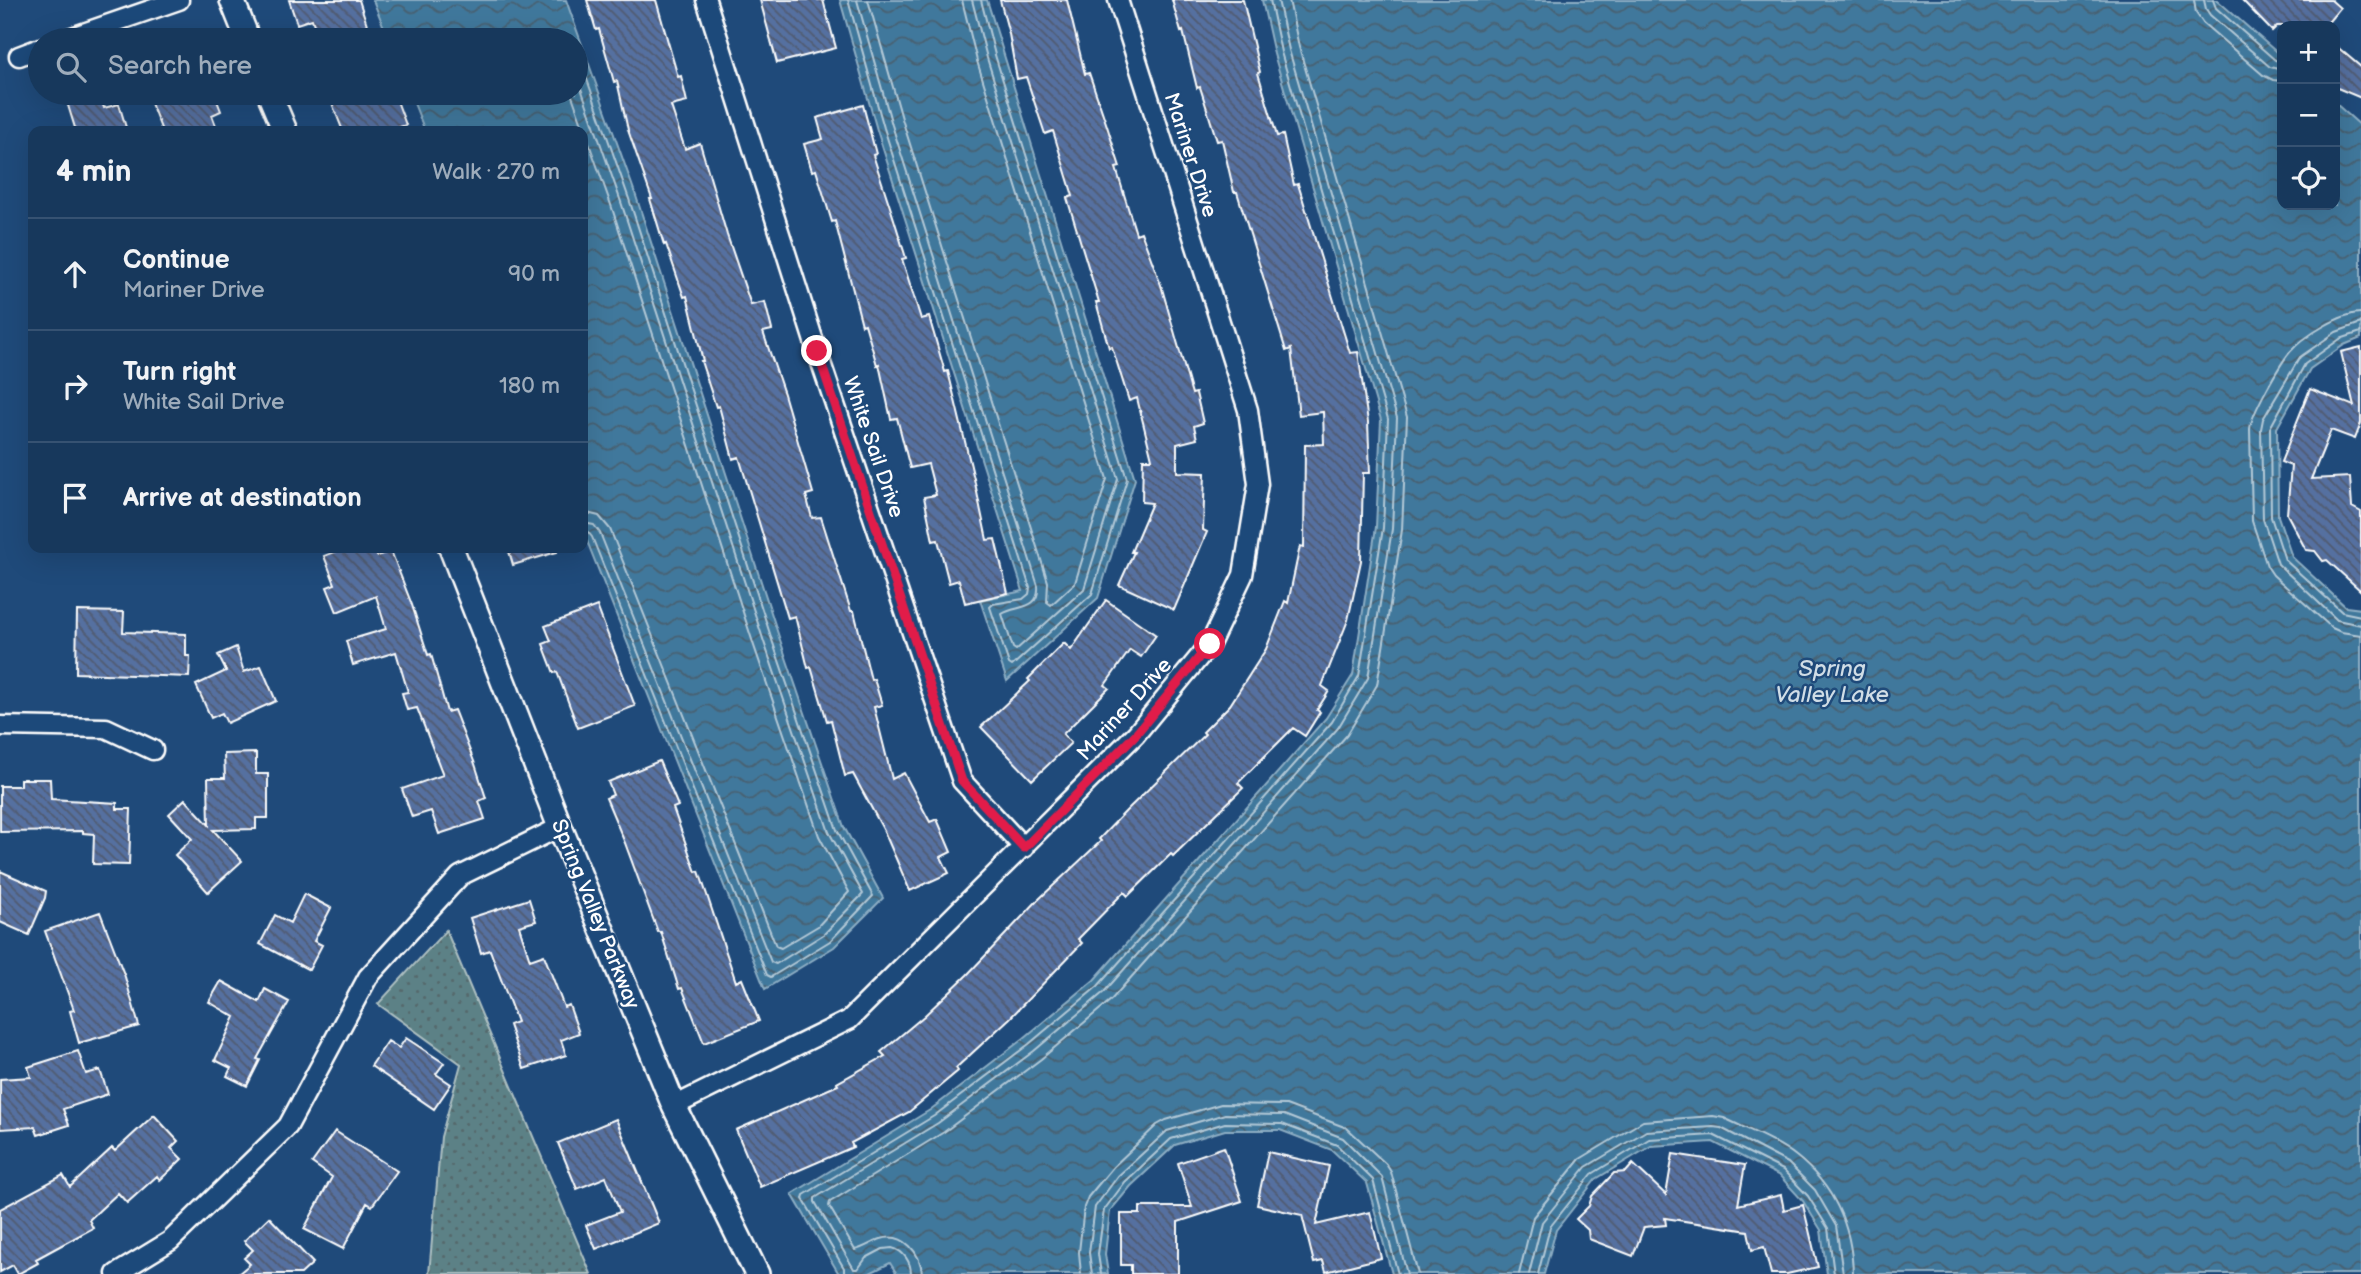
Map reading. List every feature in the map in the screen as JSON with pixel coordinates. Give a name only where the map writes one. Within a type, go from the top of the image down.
[{"type":"street","points":[[98,28],[179,0]]},
{"type":"street","points":[[232,0],[243,28]]},
{"type":"street","name":"White Sail Drive","points":[[706,0],[817,351],[962,781],[1024,848]]},
{"type":"street","name":"Mariner Drive","points":[[674,1106],[849,1020],[1136,734],[1210,644],[1243,575],[1258,484],[1248,410],[1118,0]]},
{"type":"street","points":[[19,56],[28,53]]},
{"type":"street","points":[[274,105],[283,126]]},
{"type":"street","name":"Spring Valley Parkway","points":[[453,553],[560,827],[674,1106],[757,1274]]},
{"type":"street","points":[[0,726],[106,727],[153,750]]},
{"type":"street","points":[[116,1274],[170,1241],[288,1126],[368,977],[460,876],[560,827]]},
{"type":"green space","points":[[446,930],[591,1274],[429,1274],[441,1137],[461,1064],[378,1004]]},
{"type":"water","points":[[373,0],[566,0],[576,28],[384,28]]},
{"type":"water","points":[[840,0],[987,0],[1135,479],[1098,598],[1007,681],[980,600],[1023,591],[877,130]]},
{"type":"water","name":"Spring Valley Lake","points":[[1262,0],[2217,0],[2277,53],[2277,210],[2340,210],[2340,107],[2361,126],[2361,338],[2344,345],[2310,369],[2277,428],[2278,516],[2292,557],[2346,607],[2361,609],[2361,1274],[1827,1274],[1821,1230],[1803,1201],[1780,1176],[1713,1142],[1651,1146],[1596,1179],[1556,1230],[1544,1274],[1392,1274],[1367,1183],[1332,1150],[1280,1130],[1225,1130],[1175,1145],[1131,1186],[1110,1211],[1105,1254],[1108,1274],[897,1274],[890,1263],[868,1274],[839,1274],[792,1194],[930,1110],[1094,980],[1326,718],[1353,675],[1376,527],[1381,420],[1274,54]]},
{"type":"water","points":[[588,62],[636,196],[779,637],[844,827],[883,898],[834,947],[765,989],[588,544],[588,126],[423,126],[415,105],[588,105]]},
{"type":"building","points":[[289,0],[359,0],[368,28],[315,28],[312,19],[297,24]]},
{"type":"building","points":[[587,0],[656,0],[687,102],[671,106],[685,149],[700,143],[751,305],[765,302],[772,330],[763,332],[813,493],[806,495],[812,518],[821,517],[851,611],[854,611],[871,680],[874,679],[882,705],[874,707],[892,779],[904,773],[930,822],[937,819],[951,852],[941,857],[949,873],[910,891],[884,831],[853,774],[845,776],[831,720],[827,721],[811,667],[808,668],[795,616],[788,618],[739,457],[733,459],[719,406],[716,407],[701,361],[687,296],[684,297],[666,244],[664,245],[652,199],[628,130],[617,81],[614,82],[599,29],[596,30]]},
{"type":"building","points":[[760,0],[823,0],[836,48],[777,63]]},
{"type":"building","points":[[1000,0],[1067,0],[1085,74],[1089,73],[1107,126],[1120,167],[1116,168],[1136,234],[1141,232],[1161,285],[1192,394],[1196,393],[1203,423],[1194,426],[1197,439],[1177,444],[1177,472],[1205,473],[1203,530],[1207,532],[1174,610],[1119,585],[1152,503],[1142,502],[1143,459],[1152,459],[1137,398],[1129,401],[1112,347],[1109,348],[1096,302],[1099,302],[1067,198],[1073,196],[1053,131],[1045,134],[1026,77],[1017,79]]},
{"type":"building","points":[[1172,0],[1243,0],[1260,72],[1258,73],[1277,136],[1283,135],[1294,185],[1298,184],[1350,353],[1358,352],[1368,422],[1370,473],[1363,473],[1361,561],[1348,620],[1322,686],[1329,691],[1305,736],[1293,728],[1238,783],[1243,788],[1128,896],[1124,892],[1078,939],[1082,943],[1010,1018],[956,1068],[958,1071],[909,1112],[851,1143],[853,1147],[760,1187],[736,1130],[838,1085],[837,1083],[885,1056],[881,1052],[967,975],[1038,900],[1101,841],[1099,839],[1128,809],[1205,734],[1203,732],[1230,705],[1266,649],[1285,601],[1288,603],[1300,546],[1304,547],[1305,445],[1324,444],[1323,412],[1299,415],[1291,349],[1286,351],[1237,192],[1234,192],[1222,140],[1217,141],[1200,87],[1197,88],[1183,31],[1181,32]]},
{"type":"building","points":[[2242,0],[2331,0],[2340,8],[2329,21],[2277,21],[2277,26],[2272,31]]},
{"type":"building","points":[[2340,49],[2361,67],[2361,98],[2340,89]]},
{"type":"building","points":[[68,105],[103,105],[104,108],[119,105],[126,126],[74,126]]},
{"type":"building","points":[[152,105],[219,105],[221,111],[212,115],[216,126],[160,126]]},
{"type":"building","points":[[333,105],[398,105],[406,125],[403,126],[341,126]]},
{"type":"building","points":[[863,105],[876,154],[873,155],[906,258],[902,259],[921,319],[929,317],[945,372],[948,371],[987,540],[995,539],[1008,593],[965,603],[959,580],[949,583],[938,540],[933,541],[924,497],[936,495],[928,464],[910,468],[897,418],[891,419],[879,364],[877,365],[865,324],[862,325],[835,221],[832,222],[816,170],[812,171],[804,144],[823,139],[817,118]]},
{"type":"building","points":[[2361,347],[2361,423],[2355,439],[2331,430],[2311,479],[2350,477],[2352,507],[2361,512],[2361,591],[2327,560],[2323,561],[2315,551],[2306,550],[2287,514],[2291,466],[2281,462],[2310,389],[2354,406],[2341,352]]},
{"type":"building","points":[[332,553],[376,553],[377,556],[392,553],[428,655],[431,654],[447,712],[454,710],[475,764],[486,798],[479,801],[485,819],[439,834],[431,811],[412,817],[402,789],[443,775],[417,708],[407,710],[402,693],[408,692],[396,652],[353,665],[346,641],[386,629],[376,596],[337,612],[327,587],[335,584],[324,556]]},
{"type":"building","points":[[509,553],[554,553],[513,565]]},
{"type":"building","points":[[1106,600],[1156,635],[1141,657],[1130,650],[1105,685],[1109,688],[1063,734],[1071,743],[1032,780],[981,727],[1030,681],[1028,679],[1064,643],[1071,650]]},
{"type":"building","points":[[597,606],[635,706],[578,728],[557,672],[554,673],[543,644],[551,641],[545,626]]},
{"type":"building","points":[[77,611],[124,612],[123,632],[186,634],[186,656],[190,656],[189,677],[76,673]]},
{"type":"building","points":[[236,647],[244,672],[261,666],[276,701],[227,723],[222,713],[211,718],[196,685],[226,671],[218,655]]},
{"type":"building","points":[[256,753],[256,774],[268,774],[268,818],[256,818],[256,829],[213,830],[242,861],[208,892],[175,855],[192,839],[169,814],[185,799],[209,825],[208,778],[225,778],[224,754]]},
{"type":"building","points":[[659,761],[678,806],[673,808],[696,872],[699,871],[736,982],[742,979],[759,1021],[704,1043],[682,988],[679,989],[661,932],[658,932],[606,798],[613,795],[608,782]]},
{"type":"building","points":[[20,779],[50,779],[51,799],[117,803],[117,809],[131,809],[129,865],[93,864],[94,834],[83,831],[0,832],[0,786],[20,786]]},
{"type":"building","points":[[0,871],[46,891],[29,935],[0,922]]},
{"type":"building","points":[[304,894],[331,908],[314,941],[322,945],[309,970],[260,944],[275,915],[290,923]]},
{"type":"building","points":[[529,899],[536,921],[519,926],[530,960],[544,955],[564,1007],[569,1005],[579,1033],[561,1040],[566,1055],[524,1069],[509,1025],[517,1022],[490,950],[481,953],[470,918]]},
{"type":"building","points":[[100,912],[125,977],[139,1026],[79,1043],[70,1011],[74,1010],[45,931]]},
{"type":"building","points":[[221,981],[259,1002],[265,989],[289,1002],[257,1059],[260,1060],[247,1086],[227,1076],[231,1068],[215,1060],[235,1017],[209,1002]]},
{"type":"building","points":[[406,1038],[444,1063],[436,1074],[451,1084],[434,1109],[371,1066],[388,1041],[399,1048]]},
{"type":"building","points":[[78,1051],[86,1074],[100,1070],[108,1094],[63,1109],[69,1125],[38,1135],[35,1127],[0,1129],[0,1079],[31,1077],[28,1067]]},
{"type":"building","points":[[154,1115],[178,1141],[171,1148],[182,1159],[160,1180],[157,1176],[127,1203],[118,1193],[89,1220],[93,1228],[36,1259],[38,1263],[18,1274],[13,1265],[0,1272],[0,1209],[63,1175],[70,1187],[112,1148],[115,1151]]},
{"type":"building","points":[[616,1119],[659,1223],[596,1249],[586,1225],[620,1212],[606,1177],[577,1189],[558,1143]]},
{"type":"building","points":[[335,1131],[397,1171],[372,1206],[367,1203],[343,1249],[304,1229],[332,1177],[312,1163]]},
{"type":"building","points":[[1224,1147],[1242,1201],[1178,1222],[1178,1274],[1131,1274],[1131,1265],[1121,1265],[1121,1214],[1140,1214],[1140,1207],[1192,1207],[1178,1163]]},
{"type":"building","points":[[1268,1152],[1329,1166],[1316,1225],[1370,1212],[1381,1258],[1326,1272],[1323,1261],[1314,1263],[1302,1215],[1257,1205]]},
{"type":"building","points":[[1673,1154],[1745,1165],[1738,1205],[1781,1195],[1784,1210],[1803,1205],[1818,1267],[1787,1274],[1771,1274],[1764,1247],[1752,1250],[1748,1231],[1665,1218],[1666,1225],[1644,1227],[1633,1256],[1589,1239],[1588,1230],[1576,1219],[1589,1206],[1592,1196],[1614,1173],[1626,1172],[1633,1164],[1666,1195]]},
{"type":"building","points":[[269,1217],[313,1263],[301,1274],[238,1274],[250,1264],[244,1258],[253,1250],[244,1241]]},
{"type":"route","points":[[817,351],[962,781],[1024,848],[1136,734],[1210,644]]}]
